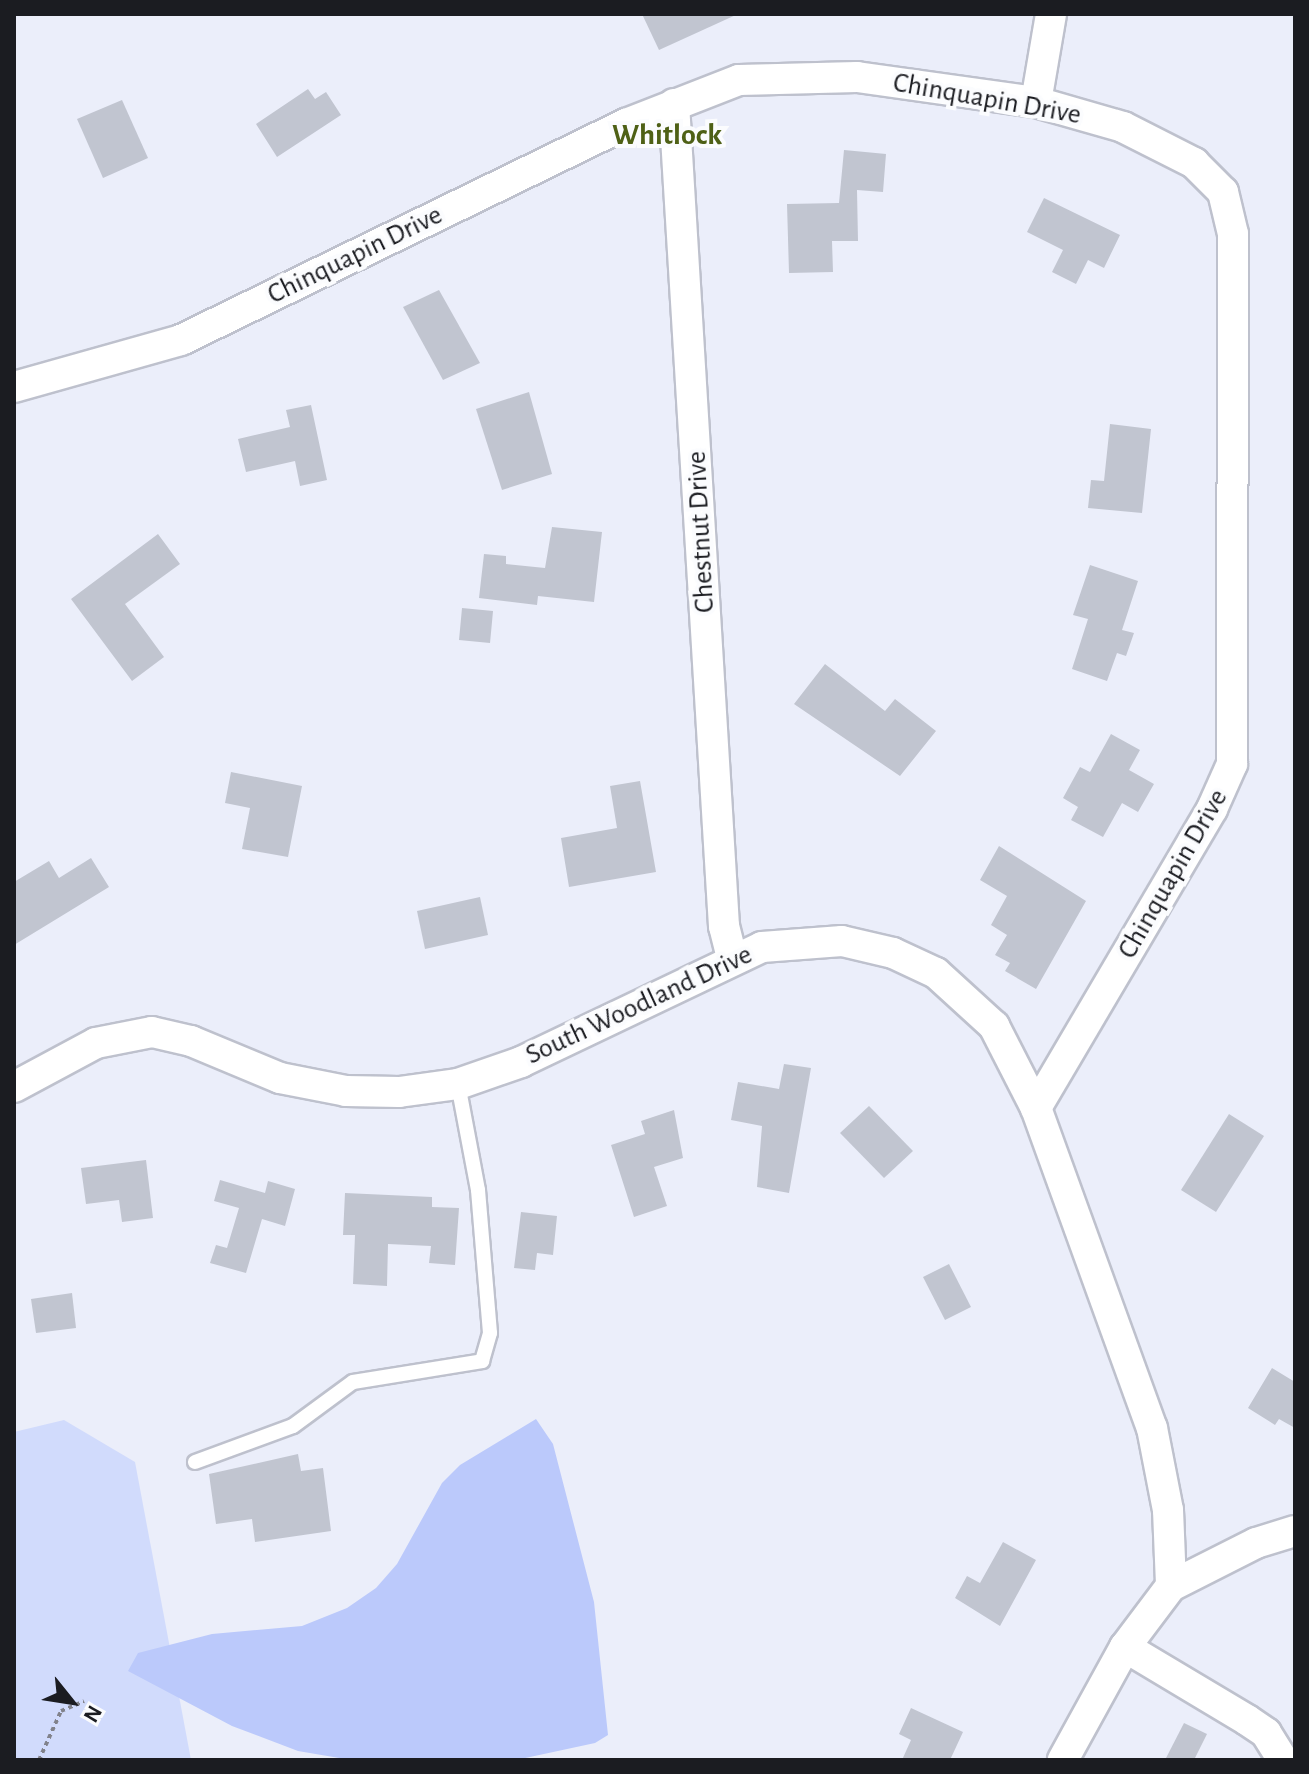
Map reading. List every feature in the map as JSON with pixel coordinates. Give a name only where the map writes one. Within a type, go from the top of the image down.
[{"type":"street","points":[[1036,102],[1051,14]]},
{"type":"street","name":"Chinquapin Drive","points":[[14,387],[181,340],[674,104],[739,80],[796,75],[887,80],[1036,102],[1123,127],[1206,171],[1228,202],[1236,739],[1224,787],[1036,1108]]},
{"type":"street","name":"Chestnut Drive","points":[[674,104],[724,926],[732,959]]},
{"type":"street","name":"South Woodland Drive","points":[[14,1087],[96,1043],[152,1032],[313,1086],[385,1093],[458,1084],[521,1062],[762,947],[812,939],[870,946],[915,962],[957,987],[994,1026],[1036,1108],[1152,1428],[1168,1510],[1171,1586]]},
{"type":"street","points":[[1063,1760],[1125,1647],[1171,1586],[1256,1543],[1295,1531]]},
{"type":"street","points":[[1125,1647],[1266,1733],[1283,1760]]},
{"type":"lane","points":[[195,1462],[293,1426],[353,1382],[482,1361],[490,1333],[481,1222],[458,1084]]},
{"type":"path","points":[[39,1760],[61,1711],[84,1701]]},
{"type":"shaded area","points":[[536,1419],[553,1444],[594,1602],[608,1735],[595,1743],[516,1760],[351,1760],[298,1751],[232,1726],[128,1671],[138,1653],[212,1634],[302,1626],[347,1608],[376,1588],[397,1564],[442,1483],[460,1465]]},
{"type":"shaded area","points":[[64,1420],[135,1462],[191,1760],[14,1760],[14,1432]]},
{"type":"building","points":[[642,14],[738,14],[659,50]]},
{"type":"building","points":[[308,89],[315,99],[326,92],[341,115],[277,157],[256,124]]},
{"type":"building","points":[[122,100],[148,158],[103,178],[77,119]]},
{"type":"building","points":[[844,150],[886,154],[883,192],[857,190],[858,241],[832,241],[833,272],[789,273],[787,204],[839,203]]},
{"type":"building","points":[[1044,198],[1120,235],[1104,268],[1088,260],[1076,284],[1052,272],[1063,250],[1027,232]]},
{"type":"building","points":[[439,290],[480,363],[443,380],[403,307]]},
{"type":"building","points":[[529,392],[552,474],[502,490],[476,409]]},
{"type":"building","points":[[311,405],[327,480],[300,486],[295,461],[246,472],[238,439],[290,427],[286,410]]},
{"type":"building","points":[[1110,424],[1151,429],[1142,513],[1088,508],[1091,480],[1104,481]]},
{"type":"building","points":[[552,527],[602,532],[594,602],[538,596],[537,605],[479,598],[484,554],[506,556],[506,564],[545,568]]},
{"type":"building","points":[[158,534],[180,564],[125,604],[164,657],[132,681],[71,599]]},
{"type":"building","points":[[1090,565],[1138,581],[1122,630],[1134,633],[1126,656],[1117,653],[1107,681],[1072,669],[1088,619],[1073,615]]},
{"type":"building","points":[[462,608],[493,611],[490,643],[459,640]]},
{"type":"building","points":[[825,664],[885,711],[895,699],[936,731],[900,776],[794,704]]},
{"type":"building","points":[[1111,734],[1140,750],[1129,770],[1154,784],[1138,812],[1122,803],[1103,837],[1071,820],[1078,807],[1063,798],[1080,767],[1090,772]]},
{"type":"building","points":[[231,772],[302,786],[288,857],[242,849],[250,808],[225,803]]},
{"type":"building","points":[[640,781],[656,872],[569,887],[561,838],[617,828],[610,786]]},
{"type":"building","points":[[999,846],[1086,901],[1036,989],[1005,971],[1010,963],[995,955],[1007,935],[991,925],[1007,896],[980,880]]},
{"type":"building","points":[[91,858],[109,887],[14,945],[14,882],[49,861],[59,878]]},
{"type":"building","points":[[480,897],[488,935],[425,949],[417,911]]},
{"type":"building","points":[[784,1064],[811,1068],[789,1193],[757,1187],[762,1126],[731,1120],[738,1082],[779,1089]]},
{"type":"building","points":[[869,1106],[913,1151],[884,1178],[840,1133]]},
{"type":"building","points":[[674,1110],[683,1158],[654,1167],[667,1206],[634,1217],[611,1145],[645,1134],[641,1121]]},
{"type":"building","points":[[1229,1114],[1264,1136],[1216,1212],[1181,1190]]},
{"type":"building","points":[[146,1160],[153,1218],[122,1222],[119,1200],[86,1204],[81,1168]]},
{"type":"building","points":[[220,1180],[265,1193],[268,1181],[295,1189],[285,1226],[262,1219],[246,1273],[210,1263],[216,1245],[227,1248],[239,1208],[214,1201]]},
{"type":"building","points":[[345,1193],[432,1197],[432,1207],[459,1208],[455,1265],[429,1263],[431,1246],[388,1244],[387,1286],[353,1284],[355,1235],[343,1235]]},
{"type":"building","points":[[521,1212],[557,1216],[553,1255],[537,1253],[535,1270],[514,1268]]},
{"type":"building","points":[[949,1264],[971,1307],[945,1320],[923,1277]]},
{"type":"building","points":[[72,1293],[76,1328],[36,1333],[31,1299]]},
{"type":"building","points":[[1272,1368],[1295,1382],[1295,1428],[1279,1419],[1275,1425],[1248,1408]]},
{"type":"building","points":[[298,1454],[301,1471],[323,1468],[331,1531],[255,1542],[252,1519],[216,1524],[209,1474]]},
{"type":"building","points":[[1003,1542],[1036,1560],[1000,1626],[955,1598],[967,1576],[980,1583]]},
{"type":"building","points":[[911,1708],[963,1732],[950,1760],[902,1760],[911,1740],[899,1734]]},
{"type":"building","points":[[1184,1723],[1207,1734],[1194,1760],[1165,1760]]},
{"type":"district","name":"Whitlock","points":[[667,135]]}]
